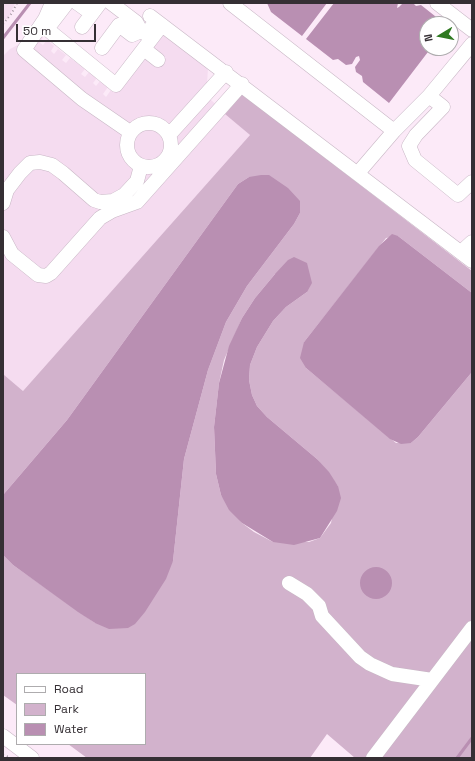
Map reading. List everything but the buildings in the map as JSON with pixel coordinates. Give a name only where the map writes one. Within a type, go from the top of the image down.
[{"type":"street","points":[[52,3],[45,19],[24,50],[82,99],[130,132]]},
{"type":"street","points":[[67,3],[46,29],[116,84],[144,49],[156,21]]},
{"type":"street","points":[[77,3],[96,8],[82,27]]},
{"type":"street","points":[[112,3],[136,22],[141,31],[146,34],[156,21]]},
{"type":"street","points":[[230,3],[394,131]]},
{"type":"street","points":[[437,3],[472,30]]},
{"type":"street","points":[[156,21],[242,84],[467,257],[472,242]]},
{"type":"street","points":[[102,48],[119,25],[132,35],[141,31]]},
{"type":"street","points":[[358,173],[394,131],[429,96],[472,44]]},
{"type":"street","points":[[144,49],[158,60]]},
{"type":"street","points":[[169,135],[226,72]]},
{"type":"street","points":[[3,237],[12,254],[38,275],[46,276],[51,273],[100,218],[112,211],[137,202],[167,164],[242,84]]},
{"type":"street","points":[[429,96],[444,107],[416,135],[409,146],[412,156],[458,195],[472,182]]},
{"type":"street","points":[[146,122],[155,123],[164,128],[169,135],[172,144],[167,164],[147,167],[141,166],[131,159],[127,150],[127,141],[130,132],[137,126],[146,122]]},
{"type":"street","points":[[3,203],[7,190],[20,173],[30,164],[40,162],[52,165],[94,200],[100,202],[113,201],[124,195],[137,181],[141,166]]},
{"type":"street","points":[[289,583],[307,594],[319,606],[322,616],[360,657],[370,664],[392,674],[432,680]]},
{"type":"street","points":[[373,758],[472,628]]},
{"type":"street","points":[[3,736],[32,758]]},
{"type":"path","points":[[3,24],[12,13],[17,3]]},
{"type":"path","points":[[3,755],[12,758]]},
{"type":"shaded area","points":[[3,3],[15,3],[8,19],[3,19]]},
{"type":"shaded area","points":[[161,32],[208,68],[207,84],[202,92],[250,135],[23,391],[3,374],[3,56],[10,49],[39,34],[43,37],[40,43],[43,45],[47,40],[54,46],[51,51],[54,54],[58,49],[66,55],[62,60],[66,63],[70,58],[85,69],[81,74],[85,77],[89,72],[97,78],[93,83],[96,86],[100,81],[108,87],[103,94],[106,97],[111,90],[115,92]]},
{"type":"green space","points":[[242,94],[472,271],[472,293],[398,236],[386,238],[304,342],[306,368],[396,443],[411,443],[418,437],[472,372],[472,758],[355,758],[327,734],[310,758],[87,758],[69,745],[146,745],[146,673],[16,673],[16,704],[3,695],[3,555],[13,565],[95,623],[173,561],[184,459],[208,370],[226,322],[247,286],[294,224],[300,213],[249,177],[238,184],[67,420],[3,495],[3,374],[23,391],[250,135],[225,114]],"holes":[[[275,274],[307,292],[286,307],[273,321],[257,347],[250,365],[249,380],[252,395],[257,406],[267,417],[317,459],[338,486],[331,523],[320,538],[309,542],[273,542],[254,532],[242,523],[221,495],[216,474],[214,427],[219,383],[224,360],[242,318],[255,298]]]},
{"type":"water","points":[[267,3],[327,3],[302,36],[271,12]]},
{"type":"water","points":[[334,3],[398,3],[397,8],[403,3],[413,3],[416,6],[421,5],[435,16],[419,16],[419,56],[425,56],[389,103],[363,82],[362,76],[356,72],[355,67],[360,60],[359,56],[356,57],[352,64],[346,65],[338,59],[333,60],[306,39]]},
{"type":"water","points":[[269,175],[288,188],[300,201],[300,213],[294,224],[247,286],[226,322],[208,370],[184,459],[173,561],[166,579],[145,612],[135,624],[128,628],[109,629],[95,623],[78,612],[13,565],[3,555],[3,495],[67,420],[238,184],[249,177]]},
{"type":"water","points":[[392,234],[398,236],[472,293],[472,372],[418,437],[411,443],[401,444],[390,439],[306,368],[300,358],[304,342],[379,246]]},
{"type":"water","points":[[294,257],[307,263],[312,283],[307,292],[286,307],[273,321],[257,347],[250,365],[249,380],[252,395],[257,406],[267,417],[317,459],[329,472],[338,486],[341,498],[337,511],[320,538],[294,545],[273,542],[242,523],[229,510],[221,495],[216,474],[214,427],[219,383],[229,346],[242,318],[255,298],[275,274],[288,260]]},
{"type":"water","points":[[376,567],[387,572],[392,583],[387,594],[376,599],[365,594],[360,583],[365,572]]},
{"type":"waterway","points":[[3,38],[30,3]]},
{"type":"waterway","points":[[457,758],[472,738]]}]
